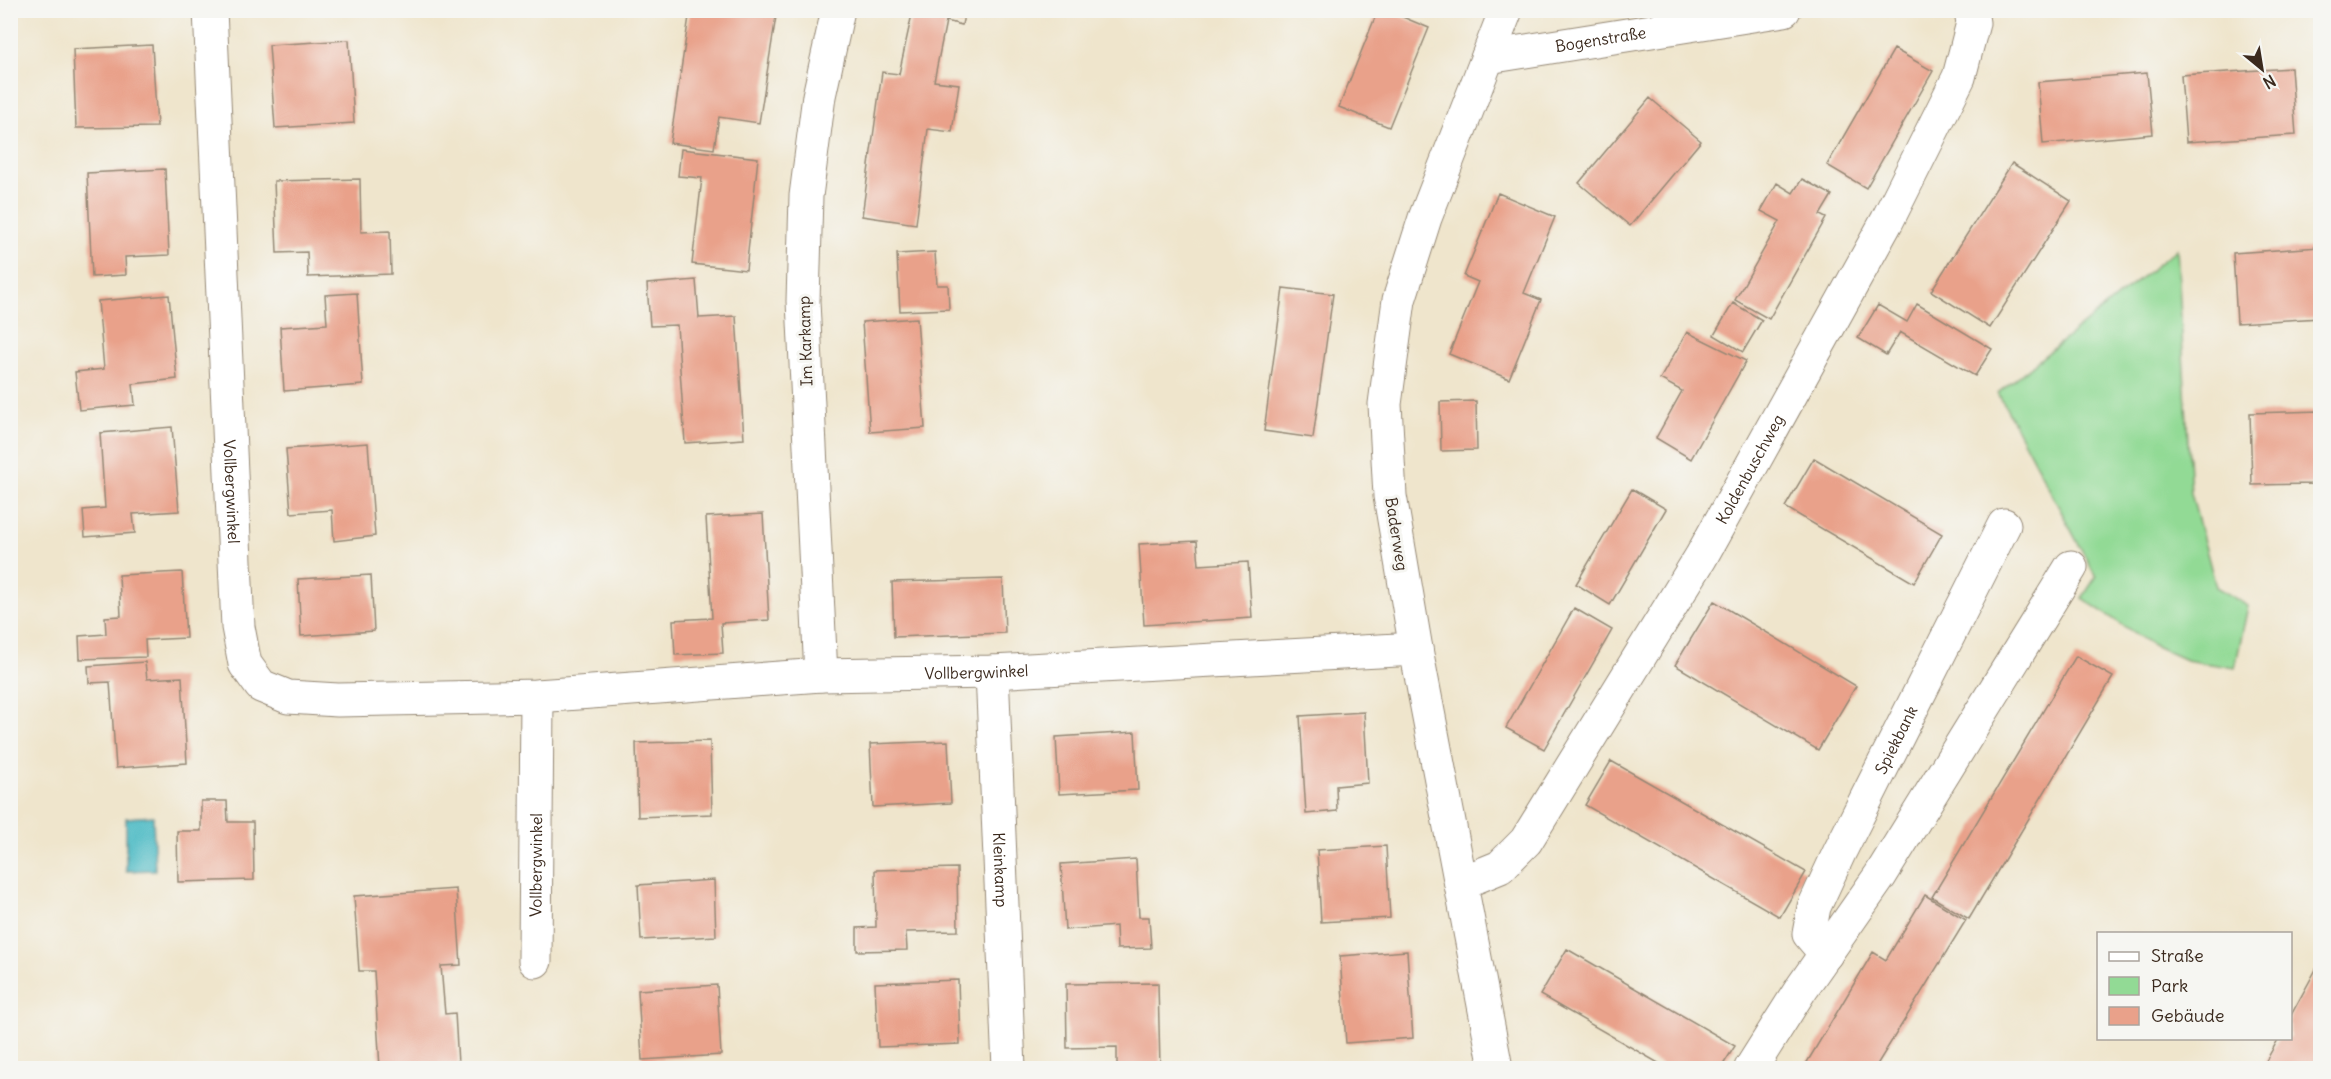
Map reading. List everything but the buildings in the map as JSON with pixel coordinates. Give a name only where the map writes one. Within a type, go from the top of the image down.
[{"type":"street","name":"Vollbergwinkel","points":[[210,10],[238,627],[245,664],[261,686],[288,697],[338,700],[537,696],[821,675],[992,672],[1416,649]]},
{"type":"street","name":"Im Karkamp","points":[[821,675],[803,301],[806,196],[819,96],[838,10]]},
{"type":"street","name":"Baderweg","points":[[1496,1068],[1416,649],[1390,495],[1385,404],[1402,290],[1425,218],[1506,10]]},
{"type":"street","name":"Bogenstraße","points":[[1488,57],[1784,10]]},
{"type":"street","name":"Koldenbuschweg","points":[[1461,883],[1500,867],[1526,841],[1701,557],[1887,221],[1959,77],[1973,23],[1971,10]]},
{"type":"street","name":"Spiekbank","points":[[1826,954],[1809,934],[1814,907],[2004,525]]},
{"type":"street","points":[[1751,1068],[1801,989],[1881,876],[2071,567]]},
{"type":"street","name":"Kleinkamp","points":[[992,672],[1009,1068]]},
{"type":"street","name":"Vollbergwinkel","points":[[535,961],[537,696]]},
{"type":"green space","points":[[2177,249],[2191,493],[2216,587],[2248,606],[2235,668],[2186,660],[2151,644],[2082,598],[2096,577],[1998,393]]},
{"type":"water","points":[[153,816],[155,870],[126,871],[126,818]]}]
